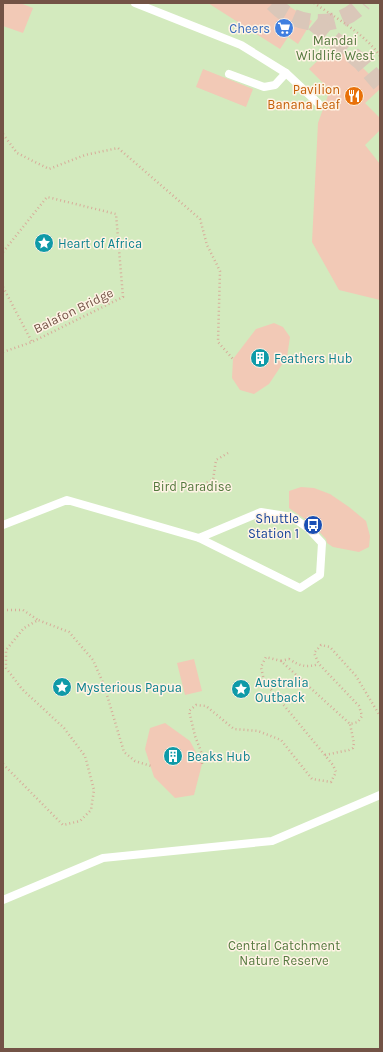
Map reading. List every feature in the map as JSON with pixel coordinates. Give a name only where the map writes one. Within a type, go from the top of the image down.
[{"type":"lane","points":[[135,3],[241,45],[286,73],[318,103]]},
{"type":"lane","points":[[229,74],[264,87],[275,85],[286,73]]},
{"type":"lane","points":[[3,525],[67,500],[199,538],[300,588],[320,575],[322,543],[308,528],[292,517],[261,512],[199,538]]},
{"type":"lane","points":[[3,900],[103,858],[272,841],[380,795]]},
{"type":"path","points":[[314,3],[354,31],[375,49],[380,56]]},
{"type":"path","points":[[3,134],[17,153],[49,169],[85,155],[118,148],[200,219],[207,245],[220,271],[218,342],[233,359]]},
{"type":"path","name":"Balafon Bridge","points":[[3,252],[47,197],[116,214],[123,297],[32,342],[3,352]]},
{"type":"path","points":[[3,286],[32,342]]},
{"type":"path","points":[[203,484],[213,480],[216,460],[228,453]]},
{"type":"path","points":[[3,610],[23,610],[38,620],[69,632],[93,660],[104,685],[124,752],[135,761],[151,766]]},
{"type":"path","points":[[3,764],[63,825],[80,821],[91,810],[94,790],[85,756],[64,728],[22,689],[6,668],[6,650],[24,628],[38,620]]},
{"type":"path","points":[[350,724],[358,722],[362,716],[359,706],[319,664],[314,653],[321,645],[330,647],[356,676],[380,716]]},
{"type":"path","points":[[202,764],[202,754],[194,736],[189,711],[196,705],[206,706],[234,728],[258,731],[281,740],[312,778],[331,782],[336,772],[333,765],[264,681],[261,667],[266,657],[281,661],[350,724],[354,743],[353,748],[350,750],[325,755]]},
{"type":"path","points":[[281,661],[289,659],[298,664],[310,667],[319,664]]},
{"type":"green space","name":"Bird Paradise","points":[[3,3],[380,3],[380,1049],[3,1049]]},
{"type":"building","points":[[3,3],[20,3],[33,8],[23,33],[3,26]]},
{"type":"building","points":[[208,3],[284,3],[312,21],[298,44],[288,37],[280,49]]},
{"type":"building","points":[[337,42],[380,85],[380,89],[365,103],[380,118],[380,130],[365,145],[380,164],[380,300],[339,290],[312,242],[318,123],[330,90],[309,69]]},
{"type":"building","points":[[203,69],[253,89],[246,107],[196,87]]},
{"type":"building","name":"Feathers Hub","points":[[274,323],[283,327],[290,337],[287,357],[269,384],[254,394],[240,390],[232,378],[233,359],[256,329]]},
{"type":"building","points":[[301,487],[314,488],[330,494],[366,521],[370,536],[369,547],[359,552],[333,547],[327,543],[326,539],[312,524],[289,508],[289,491]]},
{"type":"building","points":[[194,659],[202,691],[185,695],[177,663]]},
{"type":"building","name":"Beaks Hub","points":[[165,723],[190,741],[202,764],[194,795],[175,798],[154,777],[145,749],[150,728]]},
{"type":"tunnel","points":[[273,3],[283,12],[295,18],[316,22],[337,20],[355,11],[363,3]]},
{"type":"tunnel","points":[[314,23],[361,62],[380,84]]},
{"type":"place","name":"Cheers","points":[[284,28]]},
{"type":"place","name":"Pavilion Banana Leaf","points":[[354,96]]},
{"type":"place","name":"Heart of Africa","points":[[44,243]]},
{"type":"place","name":"Feathers Hub","points":[[260,358]]},
{"type":"place","name":"Shuttle Station 1","points":[[313,525]]},
{"type":"place","name":"Mysterious Papua","points":[[62,687]]},
{"type":"place","name":"Australia Outback","points":[[241,689]]},
{"type":"place","name":"Beaks Hub","points":[[173,756]]},
{"type":"park label","name":"Mandai Wildlife West","points":[[335,48]]},
{"type":"park label","name":"Central Catchment Nature Reserve","points":[[284,952]]}]
